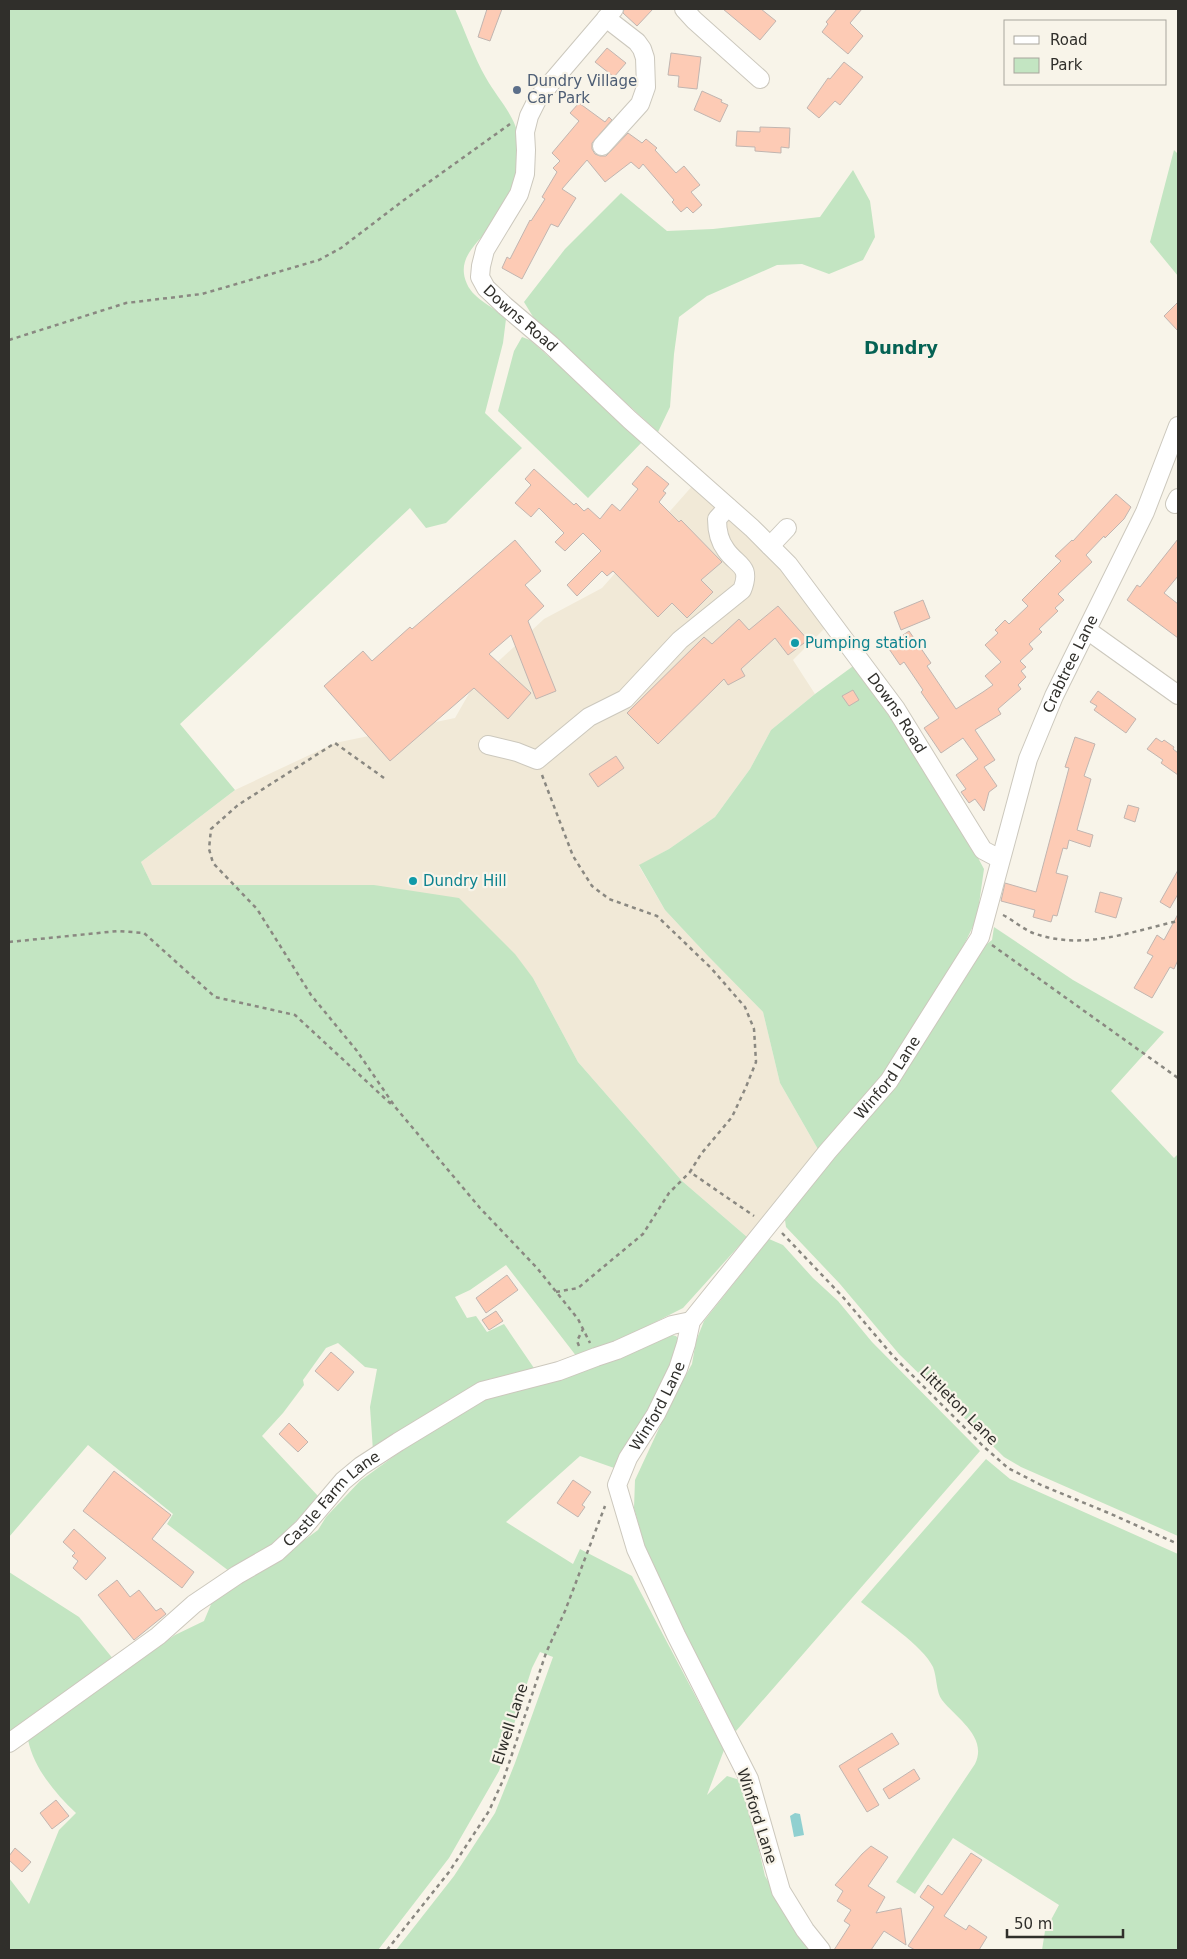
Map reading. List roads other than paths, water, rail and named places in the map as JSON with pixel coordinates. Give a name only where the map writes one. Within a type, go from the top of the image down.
[{"type":"street","points":[[684,9],[694,20],[755,67]]},
{"type":"street","points":[[602,146],[640,104],[646,87],[645,58],[642,49],[610,14]]},
{"type":"street","name":"Downs Road","points":[[610,14],[538,98],[529,116],[525,132],[525,174],[519,194],[485,250],[480,277],[486,288],[551,345],[788,564],[896,709],[983,850],[1000,859]]},
{"type":"street","name":"Crabtree Lane","points":[[987,911],[1028,759],[1054,696],[1145,512],[1178,426]]},
{"type":"street","points":[[488,745],[517,752],[537,760],[589,717],[625,699],[680,640],[742,590],[746,579],[746,572],[726,551],[717,528],[717,519],[728,507]]},
{"type":"street","points":[[770,546],[786,528]]},
{"type":"street","points":[[1087,630],[1178,695]]},
{"type":"street","name":"Winford Lane","points":[[821,1950],[805,1930],[781,1891],[749,1780],[676,1635],[640,1558],[617,1485],[628,1458],[656,1414],[678,1369],[686,1344],[690,1321],[828,1151],[889,1081],[980,937],[987,911]]},
{"type":"street","name":"Castle Farm Lane","points":[[9,1743],[158,1636],[194,1604],[276,1552],[303,1528],[344,1481],[361,1466],[398,1442],[482,1391],[559,1371],[617,1350],[672,1325],[690,1321]]},
{"type":"water","points":[[795,1813],[800,1814],[804,1835],[794,1837],[790,1816]]},
{"type":"place","name":"Dundry Village Car Park","points":[[517,90]]},
{"type":"place","name":"Pumping station","points":[[795,643]]},
{"type":"place","name":"Dundry Hill","points":[[413,881]]},
{"type":"district","name":"Dundry","points":[[901,348]]}]
